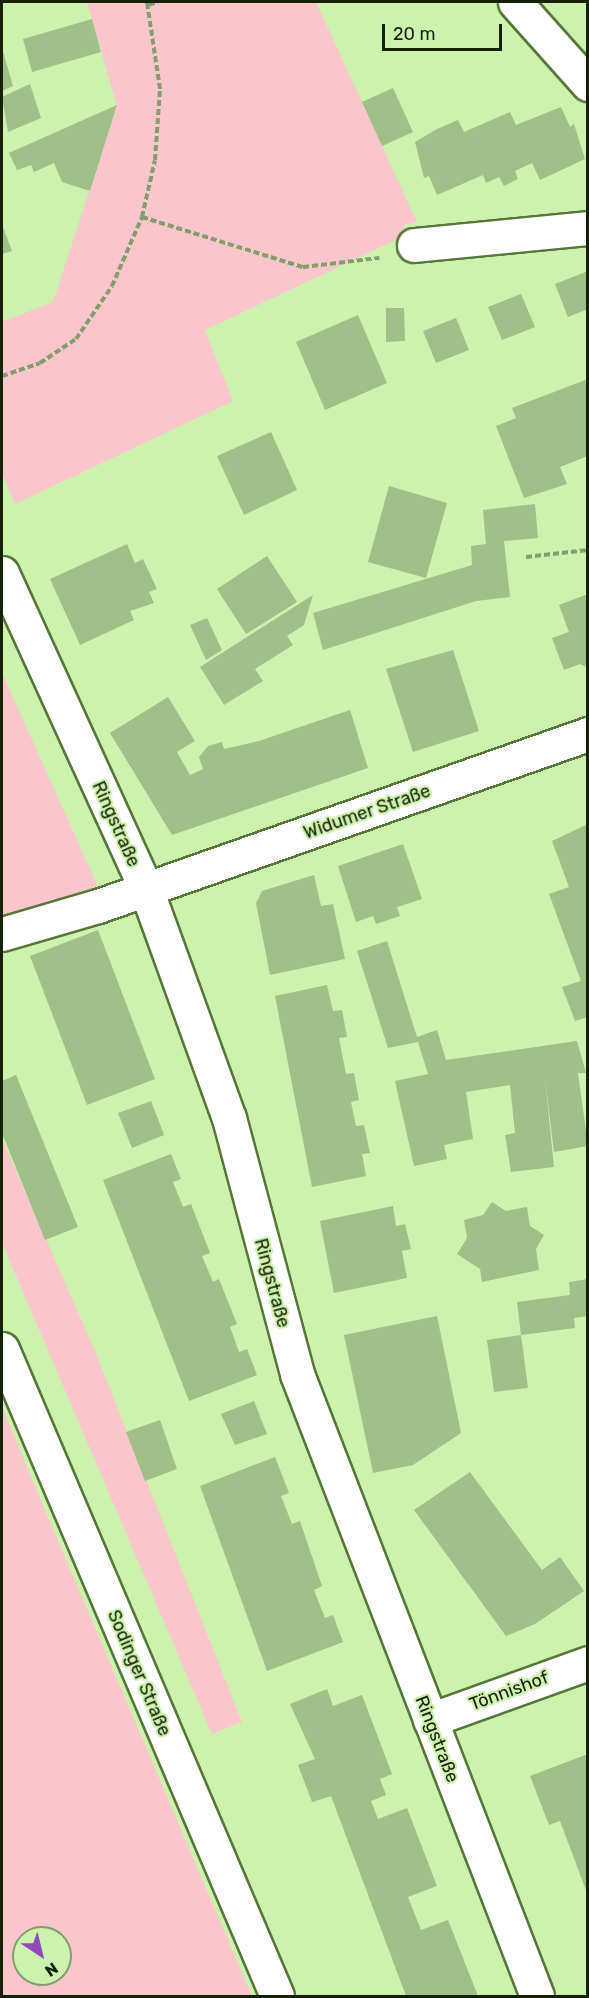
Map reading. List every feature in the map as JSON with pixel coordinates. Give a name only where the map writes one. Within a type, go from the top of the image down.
[{"type":"street","points":[[515,2],[588,84]]},
{"type":"street","points":[[414,245],[588,228]]},
{"type":"street","name":"Ringstraße","points":[[2,573],[146,890],[229,1118],[297,1374],[537,1996]]},
{"type":"street","name":"Widumer Straße","points":[[2,934],[146,890],[588,734]]},
{"type":"street","name":"Sodinger Straße","points":[[2,1349],[277,1996]]},
{"type":"street","name":"Tönnishof","points":[[429,1720],[588,1663]]},
{"type":"path","points":[[2,375],[40,363],[76,339],[112,286],[142,218],[155,160],[159,89],[148,3],[156,2]]},
{"type":"path","points":[[142,218],[303,267],[379,258]]},
{"type":"path","points":[[526,558],[588,550]]},
{"type":"shaded area","points":[[87,2],[316,2],[417,222],[404,225],[404,236],[205,330],[233,401],[15,504],[2,473],[2,322],[53,302],[117,106]]},
{"type":"shaded area","points":[[2,673],[99,889],[2,917]]},
{"type":"shaded area","points":[[2,1139],[95,1351],[242,1722],[212,1734],[2,1243]]},
{"type":"shaded area","points":[[2,1406],[42,1503],[252,1996],[2,1996]]},
{"type":"building","points":[[92,19],[101,52],[32,72],[23,39]]},
{"type":"building","points":[[2,48],[13,86],[2,91]]},
{"type":"building","points":[[30,84],[41,118],[8,132],[2,97]]},
{"type":"building","points":[[393,88],[413,132],[382,146],[362,102]]},
{"type":"building","points":[[117,105],[90,191],[62,182],[54,163],[34,172],[31,165],[17,170],[9,153]]},
{"type":"building","points":[[561,107],[570,127],[574,124],[585,159],[540,180],[532,163],[515,171],[518,179],[504,186],[499,177],[486,183],[483,175],[437,195],[429,176],[424,178],[415,142],[437,129],[458,120],[464,132],[510,112],[516,125]]},
{"type":"building","points":[[2,224],[12,251],[2,254]]},
{"type":"building","points":[[588,271],[588,309],[568,317],[555,284]]},
{"type":"building","points":[[521,294],[535,327],[502,340],[488,307]]},
{"type":"building","points":[[386,308],[404,308],[405,341],[386,342]]},
{"type":"building","points":[[358,315],[387,383],[325,410],[296,342]]},
{"type":"building","points":[[456,318],[469,350],[436,363],[423,331]]},
{"type":"building","points":[[588,379],[588,456],[560,467],[567,484],[524,498],[496,426],[516,418],[512,408]]},
{"type":"building","points":[[271,432],[297,490],[244,515],[217,456]]},
{"type":"building","points":[[389,486],[447,503],[426,578],[368,562]]},
{"type":"building","points":[[535,504],[538,538],[504,541],[510,597],[476,601],[323,650],[313,613],[472,565],[471,546],[486,544],[483,510]]},
{"type":"building","points":[[127,544],[135,563],[143,559],[157,589],[149,592],[154,603],[130,611],[134,620],[80,645],[50,579]]},
{"type":"building","points":[[267,556],[297,602],[246,634],[217,589]]},
{"type":"building","points":[[588,594],[588,668],[580,664],[564,670],[552,638],[569,632],[559,605]]},
{"type":"building","points":[[313,595],[304,625],[287,636],[293,645],[255,669],[263,681],[224,705],[200,667]]},
{"type":"building","points":[[207,618],[222,650],[206,660],[190,625]]},
{"type":"building","points":[[453,650],[479,731],[413,752],[386,669]]},
{"type":"building","points":[[168,697],[195,741],[177,752],[190,775],[203,769],[199,757],[208,746],[222,742],[224,749],[259,741],[350,710],[368,768],[172,835],[110,733]]},
{"type":"building","points":[[588,824],[588,1017],[575,1021],[562,987],[581,981],[549,894],[569,887],[552,841]]},
{"type":"building","points":[[403,844],[422,899],[397,907],[400,916],[376,924],[373,916],[356,922],[338,866]]},
{"type":"building","points":[[314,875],[321,906],[333,904],[345,959],[270,975],[256,903],[262,891]]},
{"type":"building","points":[[98,930],[155,1079],[87,1105],[30,956]]},
{"type":"building","points":[[387,941],[417,1037],[437,1030],[446,1060],[577,1041],[586,1073],[578,1073],[588,1146],[554,1152],[545,1079],[554,1167],[511,1172],[505,1135],[515,1133],[510,1085],[466,1092],[473,1139],[444,1145],[447,1159],[414,1166],[395,1081],[428,1074],[418,1042],[388,1048],[357,951]]},
{"type":"building","points":[[327,985],[333,1011],[342,1010],[347,1037],[339,1038],[346,1074],[354,1073],[359,1100],[351,1102],[356,1126],[364,1125],[370,1153],[362,1154],[366,1176],[312,1187],[275,996]]},
{"type":"building","points":[[16,1075],[78,1227],[45,1240],[2,1133],[2,1081]]},
{"type":"building","points":[[151,1101],[164,1135],[132,1148],[118,1113]]},
{"type":"building","points":[[171,1154],[181,1179],[173,1182],[183,1207],[191,1204],[210,1253],[202,1256],[213,1282],[219,1279],[237,1324],[230,1327],[239,1352],[247,1349],[257,1375],[189,1401],[103,1180]]},
{"type":"building","points":[[492,1202],[506,1211],[527,1207],[530,1226],[544,1235],[536,1249],[539,1270],[482,1282],[480,1269],[457,1254],[467,1238],[464,1220],[483,1215]]},
{"type":"building","points":[[393,1206],[396,1226],[405,1224],[411,1249],[402,1251],[407,1278],[334,1293],[320,1221]]},
{"type":"building","points":[[588,1279],[588,1316],[574,1318],[575,1328],[521,1335],[517,1302],[570,1295],[569,1282]]},
{"type":"building","points":[[437,1316],[461,1433],[413,1465],[373,1473],[344,1335]]},
{"type":"building","points":[[521,1335],[528,1388],[494,1392],[487,1340]]},
{"type":"building","points":[[254,1401],[267,1434],[235,1445],[221,1414]]},
{"type":"building","points":[[160,1420],[177,1469],[145,1481],[126,1432]]},
{"type":"building","points":[[275,1457],[289,1493],[281,1496],[292,1524],[300,1521],[322,1586],[314,1590],[325,1618],[333,1615],[343,1642],[267,1671],[200,1486]]},
{"type":"building","points":[[470,1472],[542,1570],[560,1557],[584,1591],[535,1624],[506,1636],[414,1510]]},
{"type":"building","points":[[327,1689],[333,1706],[362,1695],[392,1774],[380,1779],[386,1795],[371,1801],[378,1819],[407,1808],[437,1886],[408,1897],[421,1930],[448,1920],[478,1996],[406,1996],[331,1796],[312,1802],[298,1765],[315,1759],[290,1704]]},
{"type":"building","points":[[588,1754],[587,1893],[560,1821],[549,1825],[530,1776]]}]
